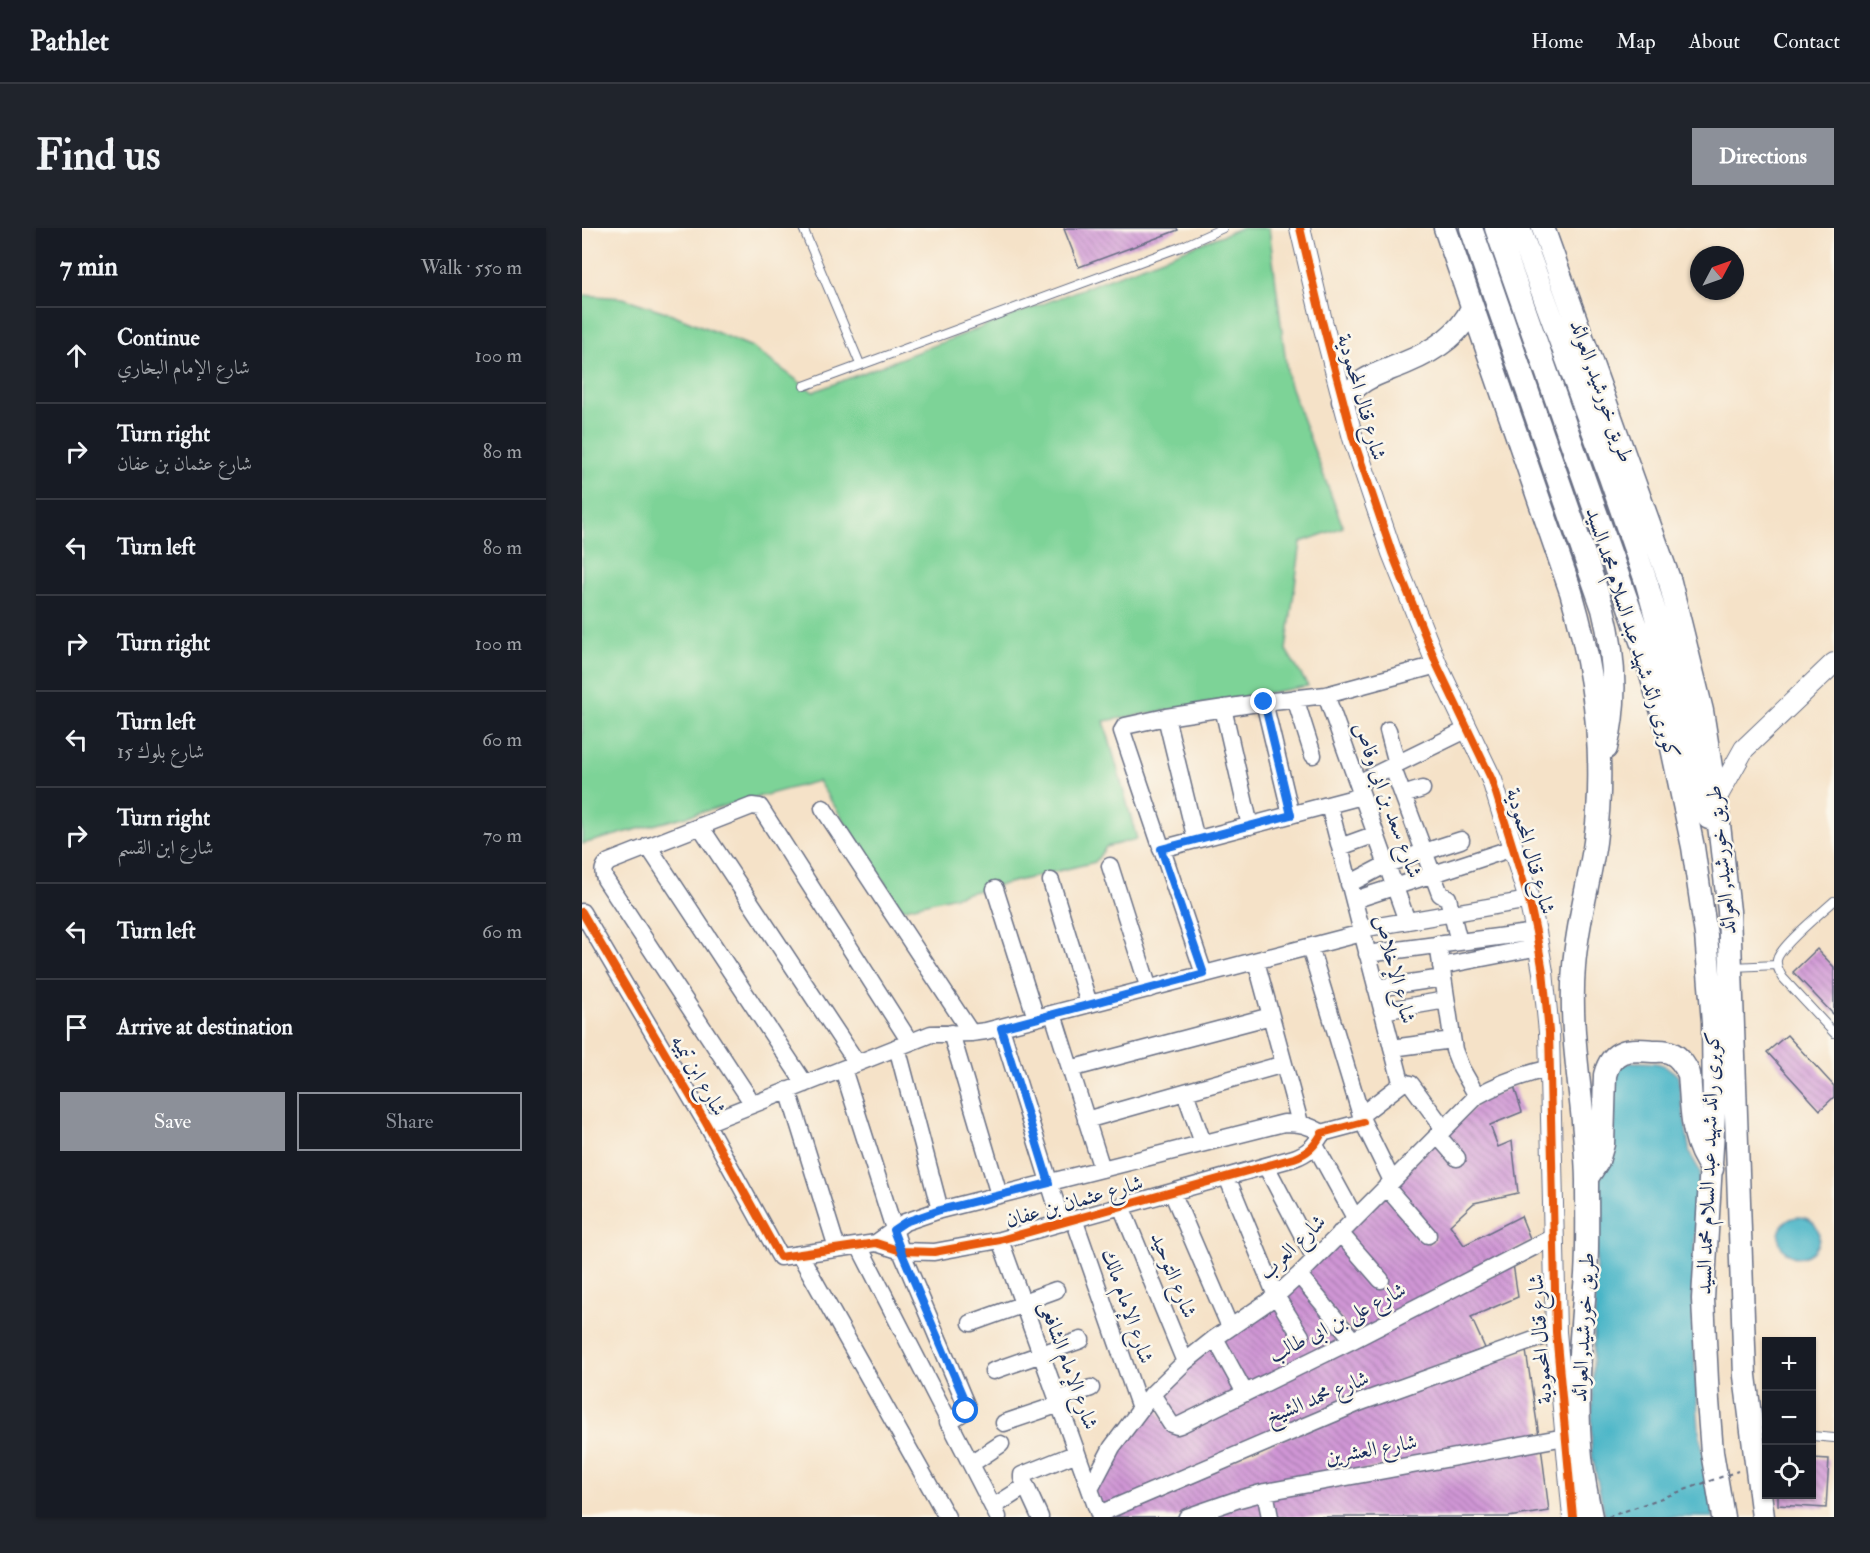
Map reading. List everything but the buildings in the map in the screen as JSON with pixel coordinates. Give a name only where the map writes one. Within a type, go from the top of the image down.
[{"type":"main road","name":"طريق خورشيد, العوائد","points":[[1444,228],[1579,618],[1595,704],[1599,771],[1595,840],[1577,935],[1572,998],[1587,1178],[1587,1237],[1580,1359],[1581,1457],[1575,1517]]},
{"type":"main road","name":"كوبرى رائد شهيد عبد السلام محمد السيد","points":[[1471,228],[1604,609],[1613,655],[1614,697],[1609,735],[1599,771]]},
{"type":"main road","name":"كوبرى رائد شهيد عبد السلام محمد السيد","points":[[1496,228],[1641,641],[1671,743],[1700,891],[1710,979],[1714,1067],[1712,1169],[1703,1299],[1712,1452],[1724,1517]]},
{"type":"main road","points":[[1519,228],[1629,530],[1663,638],[1701,797],[1721,843]]},
{"type":"main road","name":"طريق خورشيد, العوائد","points":[[1543,228],[1671,582],[1702,711],[1716,799],[1729,910],[1745,1376],[1762,1517]]},
{"type":"main road","points":[[1343,401],[1366,378],[1406,363],[1450,337],[1462,326],[1472,308]]},
{"type":"main road","points":[[1587,1178],[1598,1161],[1604,1144],[1605,1075],[1608,1065],[1621,1052],[1630,1049],[1669,1052],[1686,1067],[1689,1074],[1695,1137],[1701,1154],[1712,1169]]},
{"type":"street","name":"شارع قنال المحمودية","points":[[1300,228],[1353,438],[1392,553],[1437,665],[1492,780],[1529,900],[1546,996],[1551,1068],[1556,1332],[1575,1517]]},
{"type":"street","points":[[1716,799],[1744,748],[1834,663]]},
{"type":"street","points":[[1204,974],[1122,731],[1127,724],[1264,702],[1326,695],[1437,665]]},
{"type":"street","name":"شارع سعد بن ابى وقاص","points":[[1326,695],[1395,886],[1402,922],[1401,949]]},
{"type":"street","points":[[1295,698],[1313,755]]},
{"type":"street","points":[[1264,702],[1291,815]]},
{"type":"street","points":[[1223,708],[1250,826]]},
{"type":"street","points":[[1166,717],[1196,840]]},
{"type":"street","points":[[1161,849],[1329,805],[1360,790],[1394,765],[1468,729]]},
{"type":"street","points":[[1388,730],[1394,765],[1403,795],[1440,894],[1448,897],[1459,942]]},
{"type":"street","points":[[1403,795],[1422,789]]},
{"type":"street","name":"شارع الإخلاص","points":[[1329,805],[1400,1078],[1411,1084],[1457,1158]]},
{"type":"street","points":[[753,1104],[603,873],[604,866],[609,862],[752,806],[760,807],[903,1045],[940,1210]]},
{"type":"street","points":[[823,808],[971,1033]]},
{"type":"street","points":[[700,826],[850,1066],[893,1230],[967,1407],[966,1411],[948,1422]]},
{"type":"street","points":[[1340,847],[1376,834]]},
{"type":"street","points":[[1349,884],[1387,864],[1461,840]]},
{"type":"street","points":[[648,846],[805,1084]]},
{"type":"street","points":[[1354,900],[1513,848]]},
{"type":"street","points":[[1110,866],[1149,989]]},
{"type":"street","points":[[1051,881],[1089,1004]]},
{"type":"street","points":[[995,889],[1036,1018]]},
{"type":"street","points":[[706,1123],[931,1034],[971,1033],[1001,1028],[1362,931],[1529,900]]},
{"type":"street","name":"شارع ابن تيميه","points":[[582,912],[706,1123],[781,1258]]},
{"type":"street","points":[[1367,954],[1459,942],[1537,939]]},
{"type":"street","points":[[1376,988],[1442,972],[1537,939]]},
{"type":"street","points":[[1438,944],[1456,1059],[1477,1096]]},
{"type":"street","points":[[1310,946],[1362,1119],[1389,1184],[1428,1235]]},
{"type":"street","points":[[1256,961],[1300,1123],[1311,1126],[1355,1218]]},
{"type":"street","points":[[1382,1011],[1446,1000]]},
{"type":"street","points":[[1053,1014],[1102,1169]]},
{"type":"street","points":[[1070,1069],[1271,1016]]},
{"type":"street","name":"شارع الإمام مالك","points":[[1001,1028],[1049,1183],[1068,1221],[1140,1408]]},
{"type":"street","points":[[951,1033],[999,1195]]},
{"type":"street","points":[[1392,1048],[1452,1040]]},
{"type":"street","points":[[1086,1120],[1284,1064]]},
{"type":"street","name":"شارع العرب","points":[[1090,1489],[1112,1447],[1140,1408],[1185,1362],[1230,1327],[1276,1296],[1477,1096],[1500,1083],[1551,1068]]},
{"type":"street","points":[[1362,1119],[1404,1082]]},
{"type":"street","points":[[788,1090],[837,1248]]},
{"type":"street","points":[[1185,1092],[1203,1143]]},
{"type":"street","name":"شارع عثمان بن عفان","points":[[781,1258],[867,1244],[901,1251],[934,1252],[1000,1240],[1306,1154],[1318,1139],[1362,1119]]},
{"type":"street","name":"شارع عثمان بن عفان","points":[[867,1244],[905,1222],[940,1210],[1284,1123],[1300,1123]]},
{"type":"street","points":[[1266,1166],[1315,1259]]},
{"type":"street","points":[[1227,1177],[1276,1296],[1302,1336]]},
{"type":"street","points":[[1172,1192],[1230,1327]]},
{"type":"street","name":"شارع التوحيد","points":[[1121,1206],[1185,1362]]},
{"type":"street","points":[[1340,1233],[1381,1280]]},
{"type":"street","name":"شارع على بن ابى طالب","points":[[1152,1394],[1171,1424],[1177,1426],[1353,1340],[1553,1237]]},
{"type":"street","name":"شارع الإمام الشافعى","points":[[1000,1240],[1090,1489],[1095,1513]]},
{"type":"street","points":[[867,1244],[948,1422],[995,1512],[1026,1486]]},
{"type":"street","points":[[800,1255],[948,1517]]},
{"type":"street","points":[[1299,1275],[1353,1340]]},
{"type":"street","points":[[971,1323],[1056,1290]]},
{"type":"street","name":"شارع محمد الشيخ","points":[[1095,1513],[1361,1402],[1556,1332]]},
{"type":"street","points":[[1215,1338],[1245,1393]]},
{"type":"street","points":[[993,1371],[1081,1340]]},
{"type":"street","points":[[1004,1423],[1091,1388]]},
{"type":"street","name":"شارع العشرين","points":[[1187,1517],[1265,1492],[1566,1437]]},
{"type":"street","points":[[971,1464],[1001,1444]]},
{"type":"street","points":[[1040,1517],[1022,1478],[1024,1474],[1077,1454]]},
{"type":"street","points":[[1265,1492],[1270,1517]]},
{"type":"lane","points":[[803,228],[861,364]]},
{"type":"lane","points":[[804,386],[1172,250],[1222,228]]},
{"type":"lane","points":[[1834,901],[1784,948],[1777,961],[1783,978],[1834,1033]]},
{"type":"lane","points":[[1731,967],[1777,965]]},
{"type":"lane","points":[[1816,1437],[1834,1438]]},
{"type":"path","points":[[1608,1517],[1738,1471]]},
{"type":"green space","points":[[1241,228],[1269,228],[1288,380],[1343,527],[1301,542],[1286,650],[1308,686],[1104,721],[1137,839],[1106,847],[1095,862],[902,909],[818,781],[582,844],[582,295],[623,298],[672,314],[752,347],[813,392]]},
{"type":"water","points":[[1637,1062],[1659,1064],[1678,1076],[1690,1154],[1700,1171],[1693,1271],[1693,1332],[1699,1429],[1714,1517],[1605,1517],[1591,1451],[1598,1182],[1613,1155],[1615,1071],[1623,1064]]},
{"type":"water","points":[[1799,1217],[1813,1223],[1819,1237],[1813,1251],[1799,1257],[1785,1251],[1779,1237],[1785,1223]]},
{"type":"cycle path","points":[[1300,228],[1353,438],[1392,553],[1437,665],[1492,780],[1529,900],[1536,932],[1549,1032],[1556,1332],[1573,1517]]},
{"type":"cycle path","points":[[582,912],[706,1123],[780,1257],[876,1243],[901,1251],[934,1252],[1000,1240],[1294,1158],[1311,1148],[1322,1133],[1363,1122]]},
{"type":"route","points":[[966,1411],[967,1406],[893,1230],[920,1216],[1049,1183],[1001,1028],[1204,974],[1161,849],[1291,815],[1264,702]]}]
